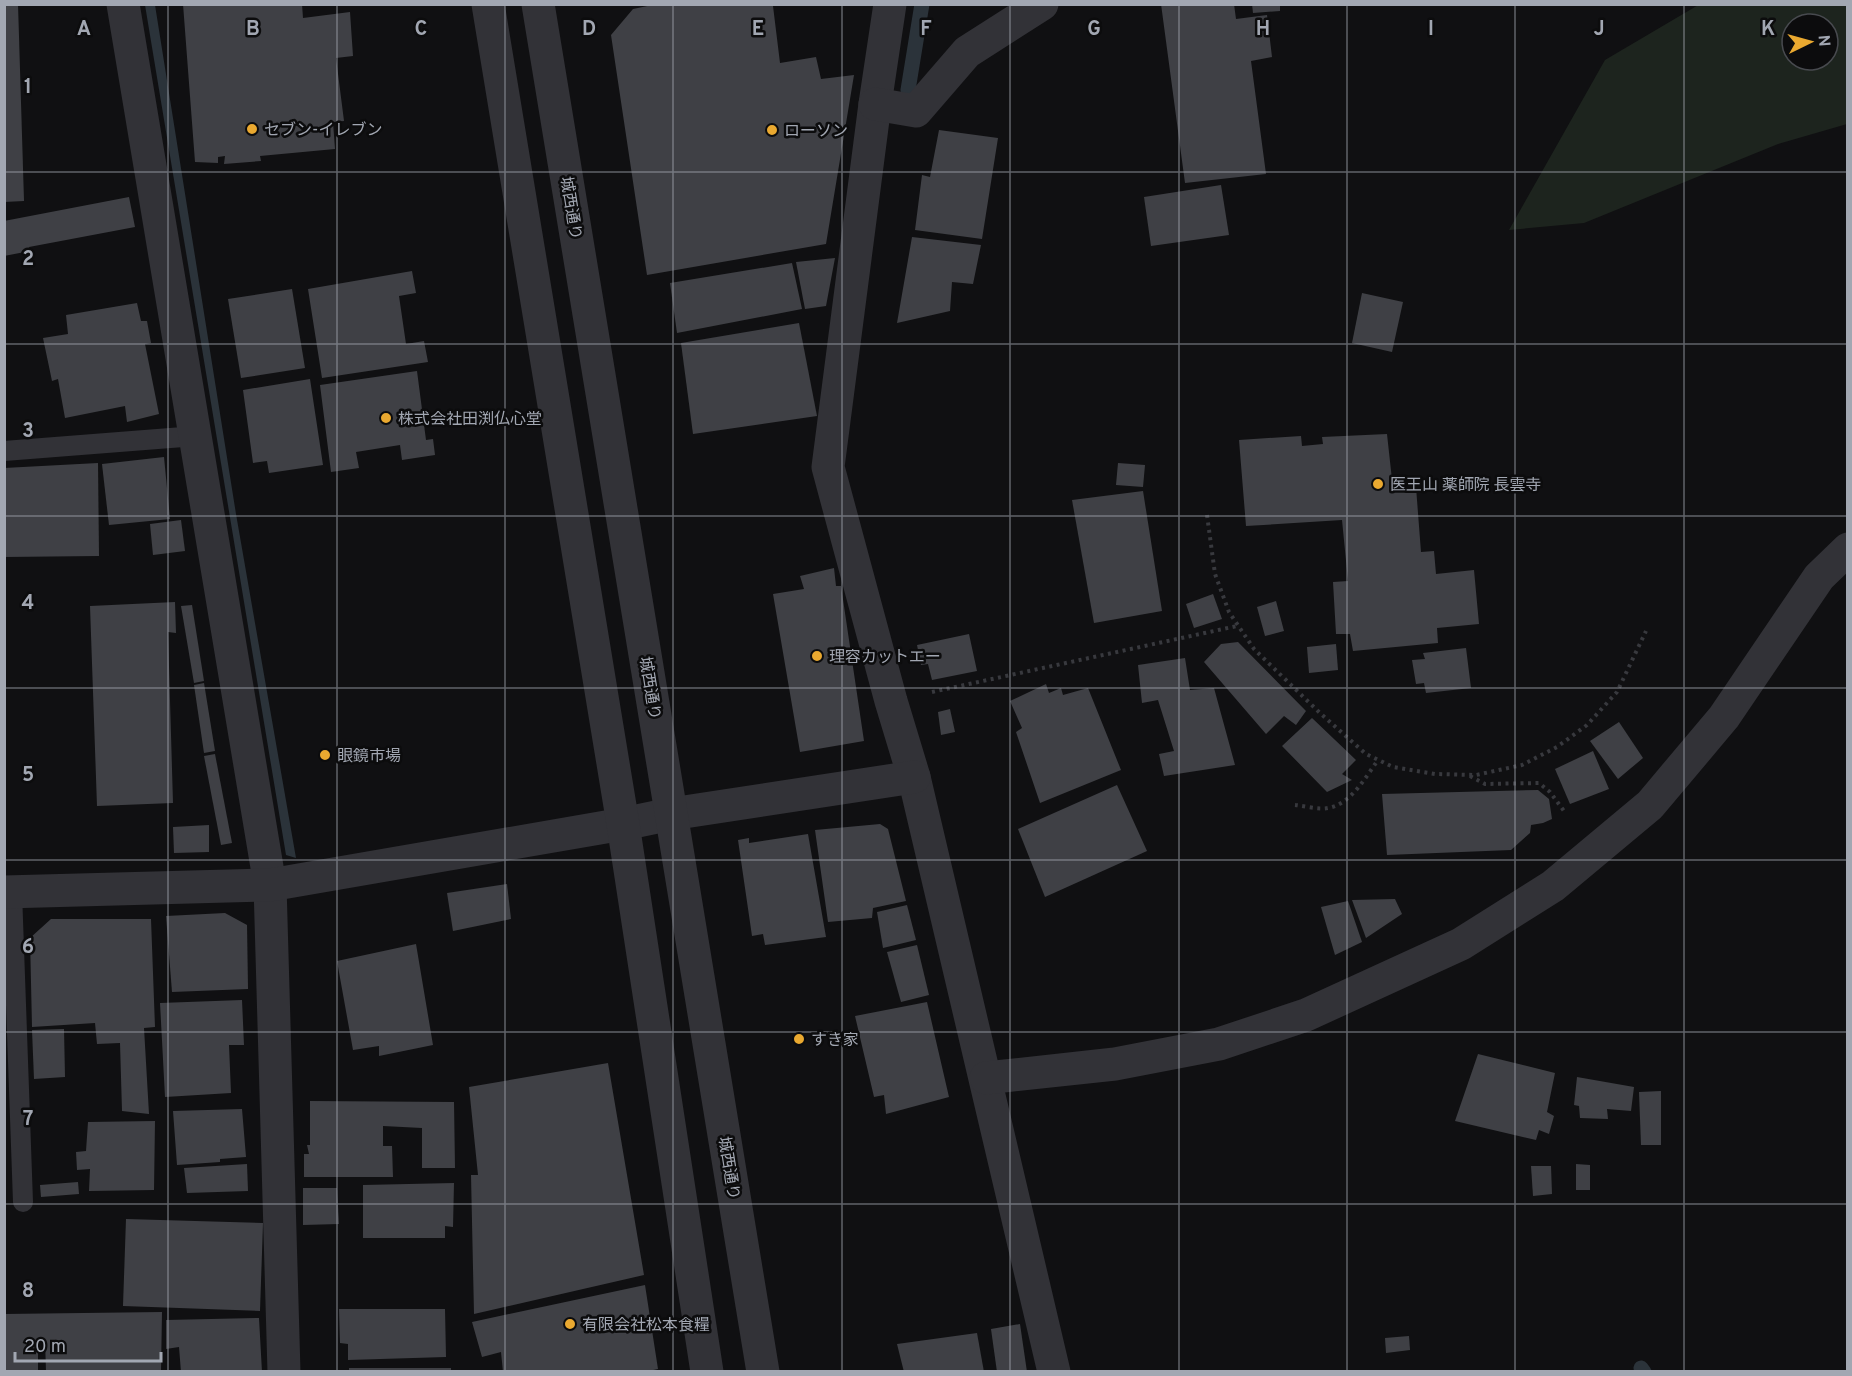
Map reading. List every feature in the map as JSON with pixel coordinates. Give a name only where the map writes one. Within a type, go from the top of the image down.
[{"type":"street","points":[[123,4],[270,885],[284,1371]]},
{"type":"street","points":[[489,4],[623,825],[707,1371]]},
{"type":"street","name":"城西通り","points":[[538,4],[764,1371]]},
{"type":"street","points":[[890,4],[828,467],[914,777],[1054,1371]]},
{"type":"street","points":[[875,104],[916,111],[967,52],[1042,4]]},
{"type":"street","points":[[986,1078],[1115,1064],[1219,1044],[1306,1015],[1470,938],[1553,886],[1650,804],[1724,717],[1819,577],[1848,549]]},
{"type":"street","points":[[8,892],[270,885],[623,825],[671,814],[914,777]]},
{"type":"lane","points":[[4,452],[196,436]]},
{"type":"lane","points":[[8,892],[23,1202]]},
{"type":"path","points":[[1207,515],[1215,574],[1229,612],[1237,626],[1254,649],[1321,714],[1366,754],[1393,767],[1435,774],[1476,775],[1522,765],[1557,747],[1587,725],[1617,692],[1646,631]]},
{"type":"path","points":[[891,700],[1237,626]]},
{"type":"path","points":[[1295,805],[1327,809],[1341,804],[1355,791],[1378,760]]},
{"type":"path","points":[[1467,775],[1485,784],[1539,783],[1550,792],[1564,811]]},
{"type":"shaded area","points":[[1700,4],[1847,5],[1847,124],[1778,144],[1584,223],[1509,230],[1605,60]]},
{"type":"shaded area","points":[[145,5],[155,5],[236,514],[296,858],[286,855]]},
{"type":"building","points":[[4,4],[18,4],[24,201],[4,202]]},
{"type":"building","points":[[183,4],[302,4],[303,18],[350,12],[353,56],[336,58],[344,121],[333,122],[335,149],[260,156],[261,161],[224,164],[225,156],[218,157],[218,163],[195,162]]},
{"type":"building","points":[[657,4],[773,6],[780,63],[816,57],[821,79],[854,75],[826,244],[647,275],[611,35],[633,9]]},
{"type":"building","points":[[1161,4],[1234,4],[1236,19],[1267,15],[1272,57],[1251,61],[1266,174],[1185,183]]},
{"type":"building","points":[[1252,4],[1280,4],[1280,11],[1253,13]]},
{"type":"building","points":[[939,130],[998,138],[982,239],[915,230],[922,175],[930,177]]},
{"type":"building","points":[[1221,185],[1229,235],[1151,246],[1144,197]]},
{"type":"building","points":[[129,197],[135,227],[29,247],[30,251],[4,256],[4,221]]},
{"type":"building","points":[[912,237],[981,245],[973,284],[952,282],[950,311],[897,323]]},
{"type":"building","points":[[835,258],[826,306],[805,309],[796,262]]},
{"type":"building","points":[[792,263],[802,309],[677,333],[670,283]]},
{"type":"building","points":[[412,271],[416,293],[399,296],[406,344],[424,341],[428,362],[322,378],[308,289]]},
{"type":"building","points":[[292,289],[305,368],[241,378],[228,299]]},
{"type":"building","points":[[1362,293],[1403,302],[1392,352],[1352,343]]},
{"type":"building","points":[[137,303],[141,321],[147,321],[151,343],[145,344],[159,414],[127,422],[125,406],[65,418],[58,379],[52,381],[43,338],[68,334],[66,315]]},
{"type":"building","points":[[799,323],[817,416],[693,434],[681,343]]},
{"type":"building","points":[[417,371],[426,440],[433,439],[435,455],[402,460],[400,445],[356,452],[359,468],[331,472],[320,385]]},
{"type":"building","points":[[310,379],[323,465],[269,473],[267,461],[253,463],[243,390]]},
{"type":"building","points":[[1387,434],[1393,489],[1416,487],[1421,552],[1434,551],[1436,574],[1474,570],[1479,624],[1437,628],[1438,643],[1353,651],[1350,634],[1336,634],[1333,582],[1348,581],[1342,520],[1246,526],[1239,440],[1301,436],[1302,446],[1323,444],[1322,437]]},
{"type":"building","points":[[164,457],[170,519],[109,525],[102,464]]},
{"type":"building","points":[[98,463],[99,556],[4,557],[4,468]]},
{"type":"building","points":[[1118,463],[1145,465],[1143,487],[1116,485]]},
{"type":"building","points":[[1143,491],[1162,611],[1094,623],[1072,500]]},
{"type":"building","points":[[181,520],[185,551],[153,555],[150,524]]},
{"type":"building","points":[[834,568],[836,586],[841,586],[864,741],[800,752],[773,594],[804,589],[800,576]]},
{"type":"building","points":[[1213,594],[1222,619],[1194,628],[1186,604]]},
{"type":"building","points":[[1276,601],[1284,631],[1265,636],[1257,607]]},
{"type":"building","points":[[175,602],[176,633],[168,632],[173,803],[97,806],[90,606]]},
{"type":"building","points":[[192,605],[204,681],[194,683],[181,606]]},
{"type":"building","points":[[969,634],[977,671],[932,680],[928,664],[921,665],[917,645]]},
{"type":"building","points":[[1238,642],[1306,711],[1296,725],[1284,716],[1266,734],[1204,662],[1221,644]]},
{"type":"building","points":[[1336,644],[1338,670],[1309,673],[1307,647]]},
{"type":"building","points":[[1466,648],[1471,688],[1426,693],[1424,683],[1416,684],[1412,660],[1425,659],[1423,653]]},
{"type":"building","points":[[1185,658],[1190,690],[1214,688],[1235,765],[1164,776],[1159,754],[1174,751],[1158,700],[1142,703],[1138,665]]},
{"type":"building","points":[[204,683],[215,751],[204,753],[194,685]]},
{"type":"building","points":[[1046,684],[1049,693],[1061,688],[1063,695],[1088,688],[1121,770],[1040,803],[1016,732],[1022,728],[1010,701]]},
{"type":"building","points":[[950,709],[955,732],[941,735],[938,712]]},
{"type":"building","points":[[1312,718],[1356,760],[1342,774],[1352,780],[1327,792],[1282,746]]},
{"type":"building","points":[[1619,722],[1643,758],[1618,779],[1590,741]]},
{"type":"building","points":[[1593,751],[1609,789],[1570,804],[1555,769]]},
{"type":"building","points":[[215,754],[232,843],[221,845],[204,756]]},
{"type":"building","points":[[1117,785],[1147,851],[1045,897],[1018,829]]},
{"type":"building","points":[[1538,790],[1549,799],[1552,819],[1531,825],[1530,833],[1511,850],[1387,855],[1382,794]]},
{"type":"building","points":[[880,824],[888,829],[906,901],[873,908],[872,918],[828,922],[815,830]]},
{"type":"building","points":[[209,825],[209,852],[174,853],[173,827]]},
{"type":"building","points":[[808,834],[826,937],[765,945],[763,934],[752,936],[738,840],[749,838],[749,843]]},
{"type":"building","points":[[507,884],[511,919],[453,931],[447,893]]},
{"type":"building","points":[[1395,899],[1402,914],[1366,938],[1352,900]]},
{"type":"building","points":[[1348,901],[1362,942],[1335,955],[1321,907]]},
{"type":"building","points":[[907,905],[916,940],[883,948],[877,912]]},
{"type":"building","points":[[225,913],[247,925],[248,989],[172,992],[166,916]]},
{"type":"building","points":[[51,919],[151,919],[155,1027],[144,1028],[149,1114],[122,1111],[120,1043],[97,1044],[95,1023],[32,1027],[30,938]]},
{"type":"building","points":[[416,944],[433,1045],[379,1056],[379,1046],[353,1050],[337,961]]},
{"type":"building","points":[[917,945],[929,995],[901,1002],[887,952]]},
{"type":"building","points":[[242,1000],[244,1045],[229,1045],[231,1093],[165,1097],[160,1003]]},
{"type":"building","points":[[927,1002],[949,1097],[886,1114],[884,1095],[874,1097],[855,1016]]},
{"type":"building","points":[[64,1029],[65,1077],[34,1079],[32,1030]]},
{"type":"building","points":[[1478,1054],[1555,1073],[1547,1112],[1554,1116],[1549,1134],[1539,1130],[1536,1140],[1455,1121]]},
{"type":"building","points":[[608,1063],[644,1275],[474,1314],[471,1175],[478,1175],[469,1087]]},
{"type":"building","points":[[1577,1077],[1634,1087],[1631,1111],[1607,1109],[1608,1119],[1580,1118],[1579,1106],[1574,1105]]},
{"type":"building","points":[[1661,1091],[1661,1145],[1641,1145],[1639,1092]]},
{"type":"building","points":[[310,1101],[454,1102],[455,1168],[422,1168],[422,1128],[383,1126],[383,1146],[392,1146],[393,1177],[304,1177],[304,1154],[309,1154],[307,1145],[310,1145]]},
{"type":"building","points":[[242,1109],[246,1157],[220,1159],[220,1162],[177,1165],[173,1111]]},
{"type":"building","points":[[155,1121],[154,1190],[89,1191],[90,1169],[77,1170],[76,1152],[86,1151],[88,1122]]},
{"type":"building","points":[[247,1164],[248,1191],[187,1193],[184,1168]]},
{"type":"building","points":[[1576,1164],[1590,1165],[1590,1190],[1576,1190]]},
{"type":"building","points":[[1531,1166],[1551,1166],[1552,1194],[1533,1196]]},
{"type":"building","points":[[78,1182],[79,1194],[41,1197],[40,1185]]},
{"type":"building","points":[[454,1183],[453,1227],[445,1226],[445,1238],[363,1238],[363,1185]]},
{"type":"building","points":[[303,1188],[337,1188],[339,1224],[303,1225]]},
{"type":"building","points":[[126,1219],[263,1223],[260,1311],[123,1306]]},
{"type":"building","points":[[645,1285],[658,1369],[644,1372],[503,1372],[501,1352],[482,1357],[472,1322]]},
{"type":"building","points":[[339,1309],[445,1309],[446,1357],[348,1360],[348,1344],[340,1343]]},
{"type":"building","points":[[162,1312],[161,1372],[46,1372],[45,1339],[38,1342],[38,1372],[4,1372],[4,1314]]},
{"type":"building","points":[[259,1318],[262,1372],[181,1372],[179,1347],[166,1349],[166,1320]]},
{"type":"building","points":[[1020,1324],[1027,1372],[997,1372],[991,1329]]},
{"type":"building","points":[[977,1333],[984,1372],[904,1372],[897,1344]]},
{"type":"building","points":[[1409,1336],[1410,1350],[1386,1353],[1385,1338]]},
{"type":"building","points":[[349,1368],[451,1368],[451,1372],[349,1372]]},
{"type":"waterway","points":[[908,90],[922,4]]},
{"type":"waterway","points":[[1641,1368],[1644,1372]]},
{"type":"place","name":"セブン-イレブン","points":[[252,129]]},
{"type":"place","name":"ローソン","points":[[772,130]]},
{"type":"place","name":"株式会社田渕仏心堂","points":[[386,418]]},
{"type":"place","name":"医王山 薬師院 長雲寺","points":[[1378,484]]},
{"type":"place","name":"理容カットエー","points":[[817,656]]},
{"type":"place","name":"眼鏡市場","points":[[325,755]]},
{"type":"place","name":"すき家","points":[[799,1039]]},
{"type":"place","name":"有限会社松本食糧","points":[[570,1324]]}]
